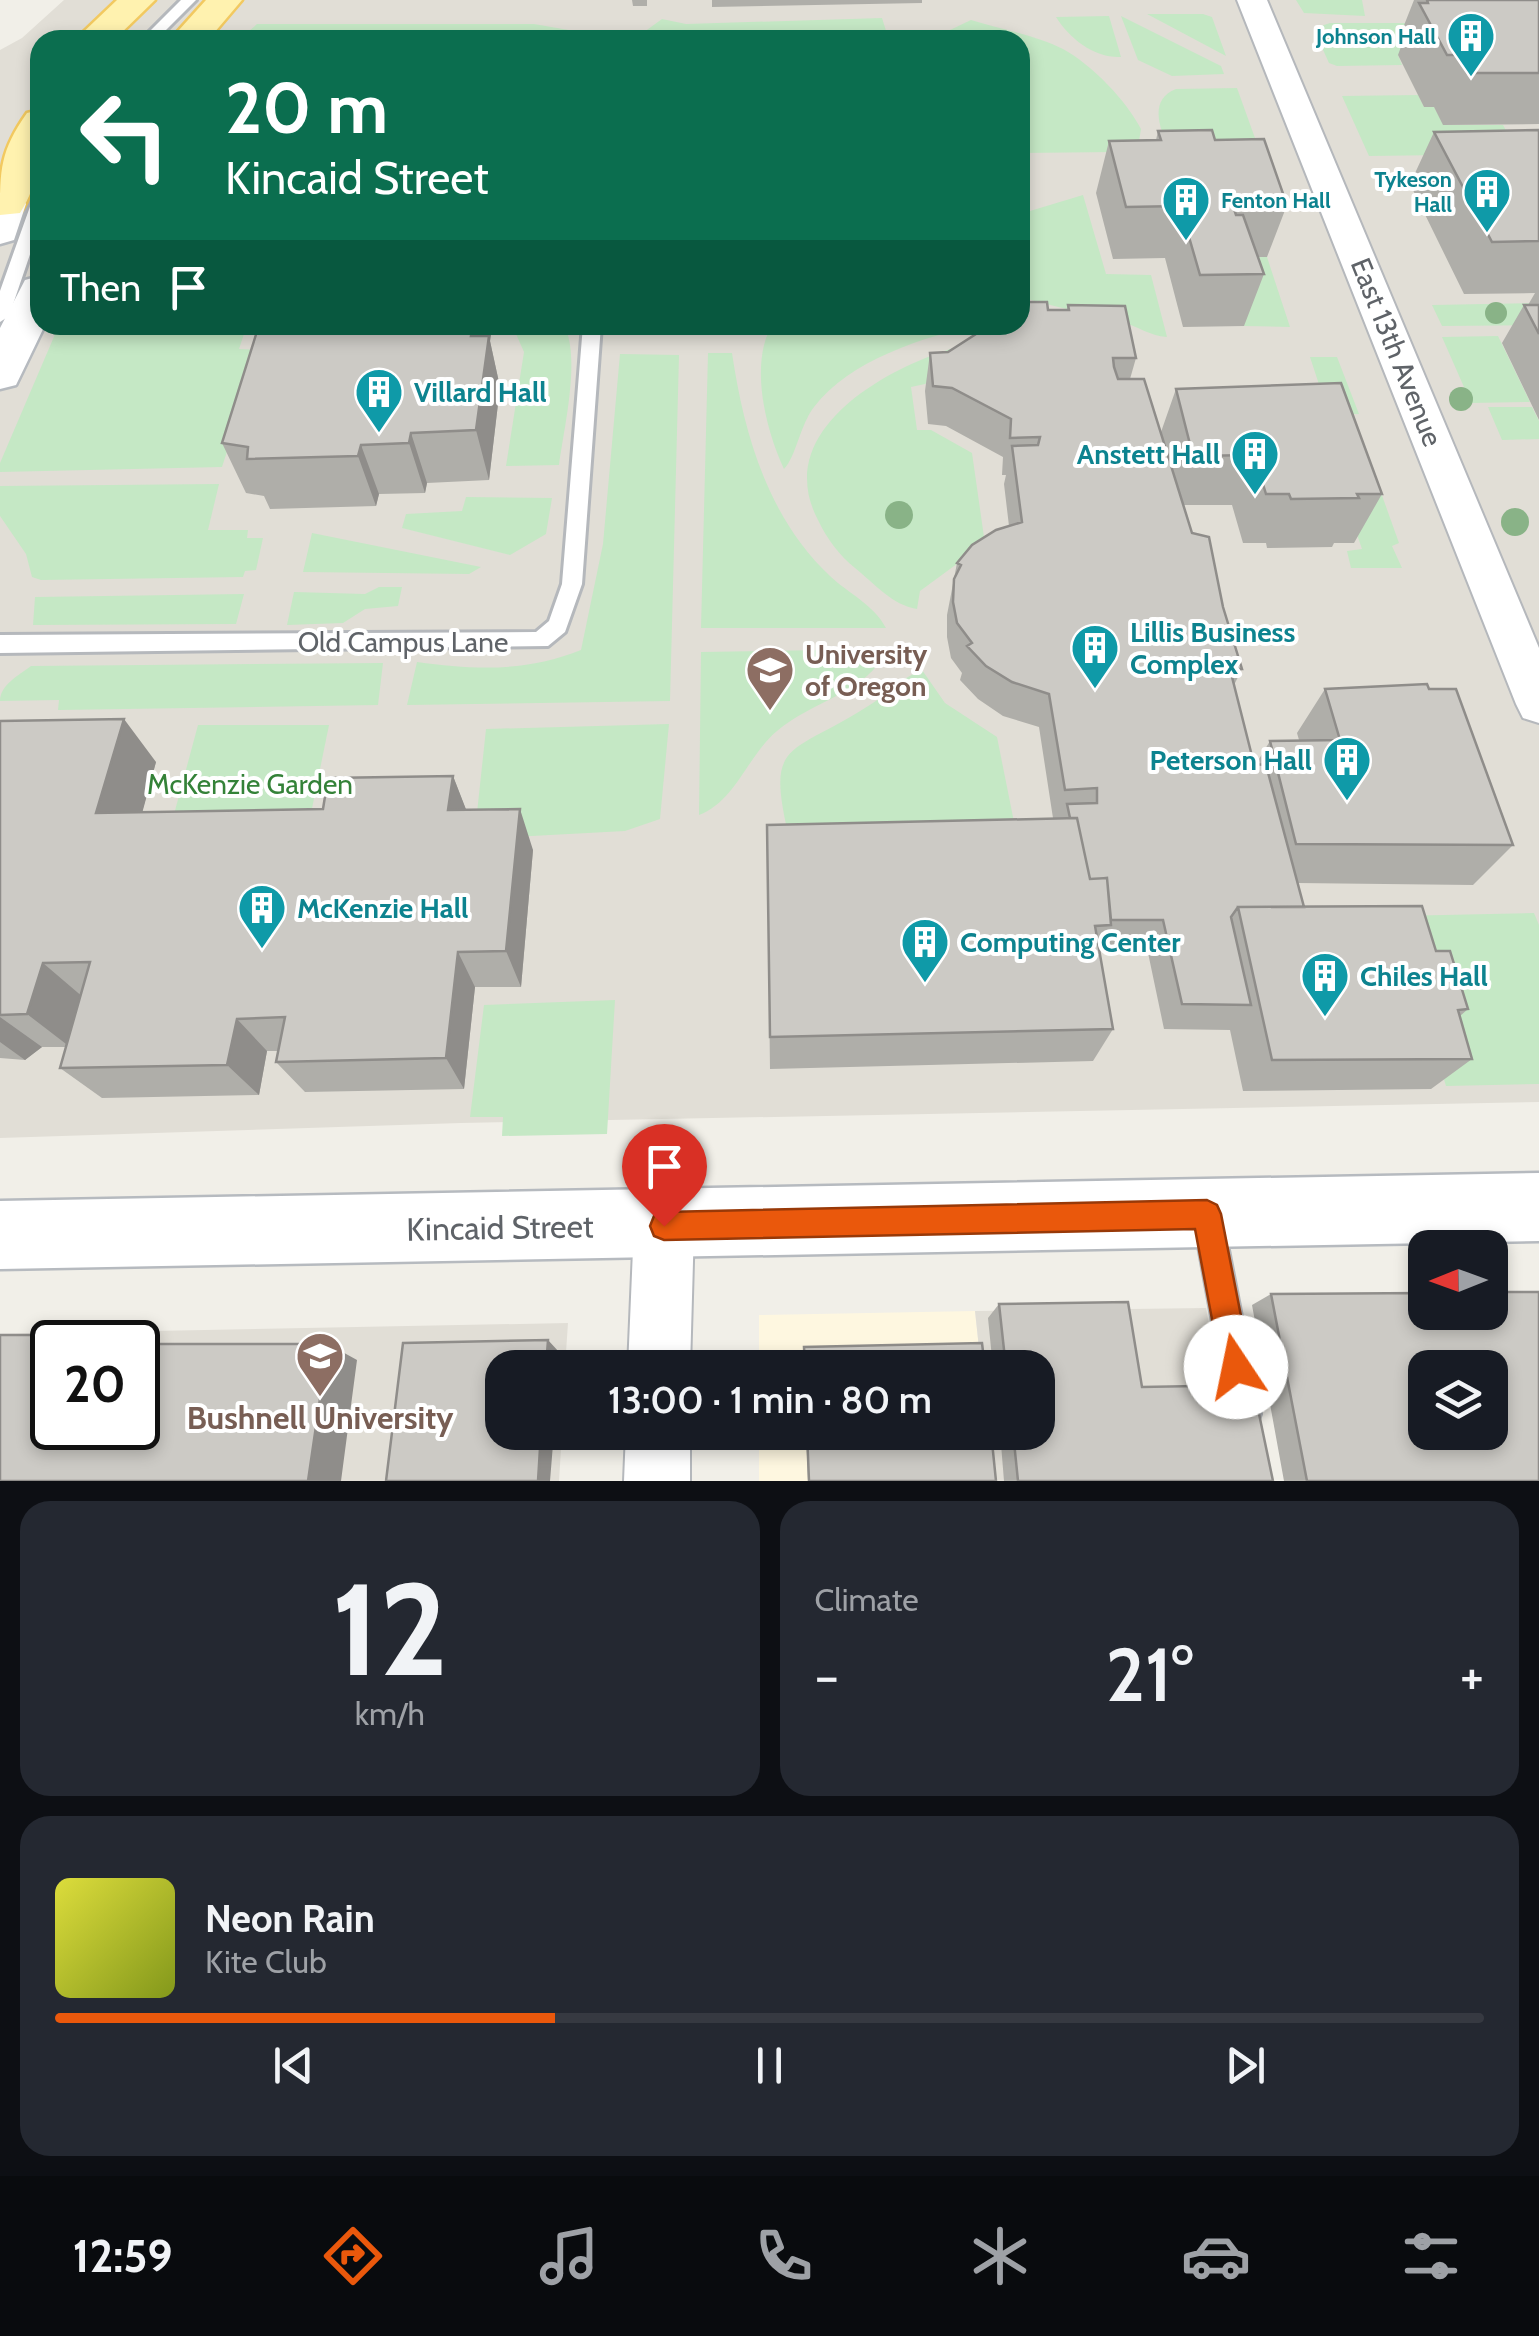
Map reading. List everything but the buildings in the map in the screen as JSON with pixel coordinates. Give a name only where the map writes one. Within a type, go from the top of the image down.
[{"type":"main road","points":[[104,30],[138,0]]},
{"type":"main road","points":[[137,30],[169,0]]},
{"type":"main road","points":[[197,30],[225,0]]},
{"type":"main road","points":[[0,119],[30,94]]},
{"type":"main road","points":[[12,211],[30,138]]},
{"type":"main road","points":[[12,211],[30,189]]},
{"type":"street","name":"East 13th Avenue","points":[[1252,0],[1539,704]]},
{"type":"street","points":[[0,374],[30,311]]},
{"type":"street","name":"Kincaid Street","points":[[0,1235],[1539,1208]]},
{"type":"street","points":[[660,1350],[664,1226]]},
{"type":"street","points":[[657,1481],[658,1450]]},
{"type":"lane","points":[[158,30],[190,0]]},
{"type":"lane","points":[[0,316],[12,211]]},
{"type":"lane","name":"Old Campus Lane","points":[[0,644],[540,640],[558,626],[572,584],[591,335]]},
{"type":"lane","points":[[1207,1214],[1250,1443]]},
{"type":"shaded area","name":"University of Oregon","points":[[64,0],[1539,0],[1539,1102],[461,1123],[0,1138],[0,50],[30,31],[30,335],[1030,335],[1030,30],[31,30]]},
{"type":"shaded area","points":[[1206,1308],[1238,1481],[992,1481],[989,1450],[1055,1450],[1055,1350],[979,1350],[975,1311]]},
{"type":"shaded area","points":[[975,1311],[979,1350],[759,1350],[759,1315]]},
{"type":"shaded area","name":"Bushnell University","points":[[568,1323],[566,1350],[485,1350],[485,1450],[561,1450],[559,1481],[0,1481],[0,1334],[30,1333],[30,1450],[160,1450],[160,1331]]},
{"type":"shaded area","points":[[759,1450],[989,1450],[992,1481],[759,1481]]},
{"type":"green space","points":[[1296,0],[1362,0],[1365,16],[1304,13]]},
{"type":"green space","points":[[1147,14],[1212,17],[1226,56]]},
{"type":"green space","points":[[1109,16],[1121,57],[1084,46],[1056,17]]},
{"type":"green space","points":[[1121,16],[1221,66],[1224,74],[1172,76],[1138,60]]},
{"type":"green space","points":[[882,18],[886,30],[647,30],[662,19],[686,24]]},
{"type":"green space","points":[[971,20],[1006,30],[950,30]]},
{"type":"green space","points":[[1330,23],[1452,23],[1407,55],[1398,55],[1402,65],[1337,66],[1329,63],[1315,32]]},
{"type":"green space","points":[[257,24],[534,24],[569,30],[250,30]]},
{"type":"green space","points":[[1030,37],[1074,56],[1127,107],[1141,129],[1139,141],[1116,152],[1030,153]]},
{"type":"green space","points":[[1237,88],[1260,152],[1169,149],[1159,116],[1167,94],[1176,89]]},
{"type":"green space","points":[[1418,95],[1424,107],[1434,107],[1444,125],[1503,125],[1519,154],[1369,156],[1342,96]]},
{"type":"green space","points":[[1083,195],[1106,274],[1151,275],[1167,337],[1030,299],[1030,211]]},
{"type":"green space","points":[[1267,257],[1290,327],[1244,326],[1225,268],[1215,258]]},
{"type":"green space","points":[[1539,303],[1539,325],[1442,326],[1432,305]]},
{"type":"green space","points":[[55,335],[244,335],[239,349],[260,350],[222,467],[0,472],[0,463]]},
{"type":"green space","points":[[516,335],[568,335],[569,339],[570,393],[559,465],[506,466],[524,352]]},
{"type":"green space","points":[[768,335],[939,335],[867,364],[829,390],[814,407],[784,469],[771,436],[763,397]]},
{"type":"green space","points":[[1498,336],[1530,402],[1471,403],[1442,337]]},
{"type":"green space","points":[[961,346],[963,358],[925,384],[911,387],[917,430],[931,430],[972,453],[986,551],[965,558],[920,591],[917,609],[884,593],[829,540],[807,487],[810,457],[824,430],[845,406],[872,385],[902,368]]},
{"type":"green space","points":[[708,353],[732,353],[752,444],[790,528],[830,576],[868,606],[886,628],[701,628]]},
{"type":"green space","points":[[620,354],[679,355],[670,701],[407,705],[417,662],[460,667],[520,666],[581,650],[603,544]]},
{"type":"green space","points":[[1310,357],[1337,357],[1359,414],[1329,415]]},
{"type":"green space","points":[[1488,407],[1532,407],[1539,421],[1539,439],[1502,440]]},
{"type":"green space","points":[[1359,431],[1399,543],[1392,546],[1402,568],[1351,568],[1347,551],[1362,549],[1322,432]]},
{"type":"green space","points":[[219,484],[208,530],[248,530],[247,538],[263,538],[256,570],[245,571],[243,577],[41,580],[32,577],[26,554],[0,516],[0,486]]},
{"type":"green space","points":[[466,497],[552,498],[546,534],[510,555],[402,528],[406,514],[462,511]]},
{"type":"green space","points":[[312,533],[481,567],[469,574],[303,572]]},
{"type":"green space","points":[[379,587],[402,587],[398,606],[365,609],[343,623],[287,625],[294,592],[365,594]]},
{"type":"green space","points":[[244,594],[236,624],[33,625],[35,597]]},
{"type":"green space","points":[[888,649],[853,687],[777,731],[723,799],[699,815],[701,652]]},
{"type":"green space","points":[[383,663],[378,705],[58,710],[59,700],[0,701],[7,685],[31,666]]},
{"type":"green space","points":[[922,670],[945,703],[997,737],[1015,827],[791,846],[780,786],[788,756]]},
{"type":"green space","points":[[669,724],[660,819],[625,831],[513,837],[477,813],[486,729]]},
{"type":"green space","name":"McKenzie Garden","points":[[198,725],[329,725],[305,843],[166,844]]},
{"type":"green space","points":[[1534,913],[1539,925],[1539,1084],[1446,1086],[1396,916]]},
{"type":"green space","points":[[615,1000],[607,1134],[502,1136],[503,1117],[470,1117],[484,1005]]},
{"type":"place","name":"Johnson Hall","points":[[1471,78]]},
{"type":"place","name":"Tykeson Hall","points":[[1487,234]]},
{"type":"place","name":"Fenton Hall","points":[[1186,242]]},
{"type":"place","name":"Villard Hall","points":[[379,434]]},
{"type":"place","name":"Anstett Hall","points":[[1255,496]]},
{"type":"place","name":"Lillis Business Complex","points":[[1095,690]]},
{"type":"place","name":"University of Oregon","points":[[770,712]]},
{"type":"place","name":"Peterson Hall","points":[[1347,802]]},
{"type":"place","name":"McKenzie Hall","points":[[262,950]]},
{"type":"place","name":"Computing Center","points":[[925,984]]},
{"type":"place","name":"Chiles Hall","points":[[1325,1018]]},
{"type":"place","name":"Bushnell University","points":[[320,1398]]},
{"type":"route","points":[[664,1226],[1207,1214],[1236,1367]]}]
